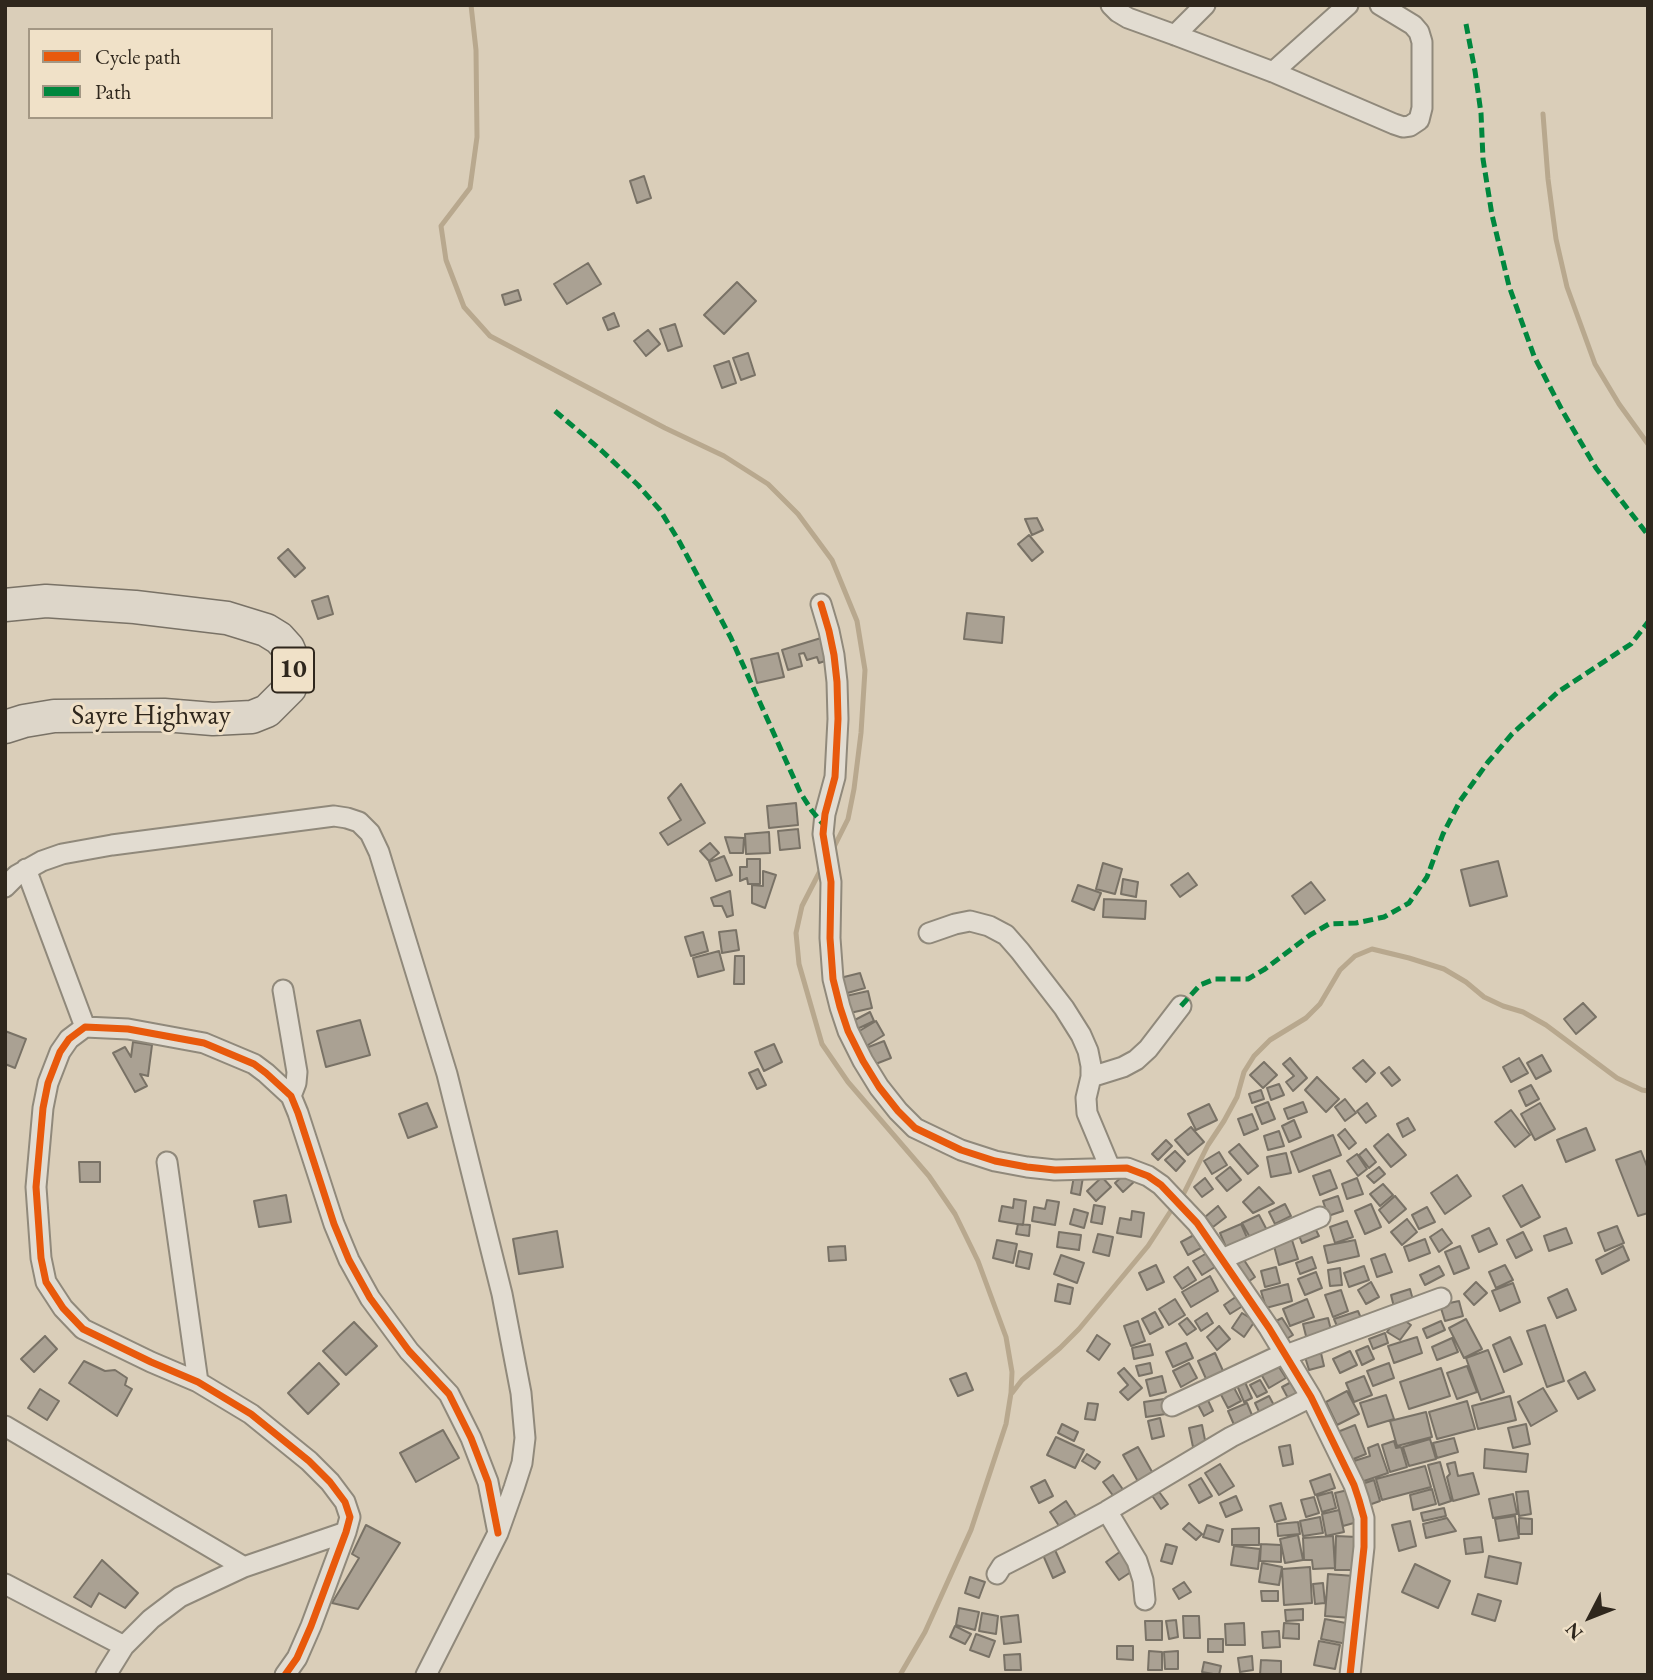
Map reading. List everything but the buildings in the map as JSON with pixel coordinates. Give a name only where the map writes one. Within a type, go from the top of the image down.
[{"type":"highway","name":"Sayre Highway","points":[[5,606],[46,601],[135,607],[227,618],[266,630],[279,638],[288,648],[293,660],[290,688],[267,711],[252,717],[213,719],[164,715],[54,716],[5,727]]},
{"type":"street","points":[[1111,5],[1128,18],[1273,72],[1403,127],[1415,124],[1422,114],[1422,42],[1413,25],[1380,5]]},
{"type":"street","points":[[1175,34],[1205,5]]},
{"type":"street","points":[[1273,72],[1348,5]]},
{"type":"street","points":[[821,604],[829,631],[837,694],[837,761],[823,834],[831,882],[830,938],[834,979],[848,1031],[885,1095],[915,1128],[961,1150],[995,1161],[1055,1170],[1127,1168],[1148,1176],[1161,1185],[1197,1223],[1286,1354],[1311,1396],[1354,1485],[1364,1518],[1364,1547],[1350,1675]]},
{"type":"street","points":[[5,887],[26,869],[62,854],[112,845],[334,817],[359,822],[370,833],[379,852],[447,1074],[502,1294],[521,1393],[525,1438],[522,1463],[498,1533],[426,1675]]},
{"type":"street","points":[[26,869],[85,1027]]},
{"type":"street","points":[[929,933],[971,921],[1006,935],[1020,950],[1064,1008],[1088,1051],[1091,1077],[1086,1098],[1087,1113],[1110,1168]]},
{"type":"street","points":[[283,990],[297,1072],[291,1097]]},
{"type":"street","points":[[1091,1077],[1123,1068],[1136,1060],[1148,1049],[1181,1006]]},
{"type":"street","points":[[285,1675],[297,1658],[311,1626],[346,1532],[350,1517],[345,1502],[330,1482],[280,1436],[251,1414],[198,1382],[83,1329],[63,1308],[46,1282],[38,1236],[36,1186],[43,1108],[48,1083],[60,1052],[69,1039],[85,1027],[128,1029],[204,1043],[254,1064],[291,1097],[349,1260],[370,1298],[409,1351],[449,1394],[471,1438],[488,1482],[498,1533]]},
{"type":"street","points":[[167,1162],[198,1382]]},
{"type":"street","points":[[1222,1259],[1320,1217]]},
{"type":"street","points":[[1172,1406],[1286,1354],[1441,1298]]},
{"type":"street","points":[[997,1574],[1002,1566],[1107,1511],[1231,1437],[1311,1396]]},
{"type":"street","points":[[5,1426],[244,1567]]},
{"type":"street","points":[[1107,1511],[1137,1561],[1145,1600]]},
{"type":"street","points":[[106,1675],[124,1646],[151,1619],[180,1597],[244,1567],[346,1532]]},
{"type":"street","points":[[5,1584],[124,1646]]},
{"type":"waterway","points":[[471,5],[476,50],[477,137],[470,188],[441,226],[446,260],[464,307],[490,336],[724,456],[768,484],[798,514],[832,560],[857,621],[865,670],[854,789],[848,819],[834,847]]},
{"type":"waterway","points":[[1543,114],[1556,239],[1567,287],[1595,364],[1648,444]]},
{"type":"waterway","points":[[821,869],[802,906],[796,933],[799,964],[822,1044],[848,1082],[929,1176],[955,1214],[978,1261],[1006,1337],[1012,1372],[1006,1424],[971,1530],[925,1632],[900,1675]]},
{"type":"waterway","points":[[1183,1195],[1208,1145],[1237,1097],[1244,1072],[1254,1056],[1270,1040],[1306,1018],[1320,1004],[1340,970],[1355,956],[1372,949],[1444,969],[1484,997],[1523,1012],[1546,1025],[1617,1078],[1648,1091]]},
{"type":"waterway","points":[[1012,1393],[1022,1380],[1079,1329],[1148,1246],[1174,1206]]},
{"type":"marked path","points":[[1466,24],[1481,113],[1483,159],[1492,215],[1509,286],[1534,356],[1563,412],[1596,468],[1648,535]]},
{"type":"marked path","points":[[555,411],[602,451],[660,510],[731,638],[800,792],[823,824]]},
{"type":"marked path","points":[[1181,1006],[1200,985],[1215,979],[1248,979],[1329,924],[1356,923],[1384,917],[1409,903],[1427,877],[1443,834],[1460,801],[1488,762],[1512,734],[1558,692],[1631,644],[1648,622]]},
{"type":"cycle path","points":[[821,604],[834,655],[838,719],[835,777],[825,814],[823,834],[831,882],[830,938],[833,979],[848,1031],[879,1087],[915,1128],[961,1150],[995,1161],[1055,1170],[1127,1168],[1148,1176],[1161,1185],[1197,1223],[1269,1328],[1311,1397],[1354,1485],[1364,1518],[1364,1547],[1350,1675]]},
{"type":"cycle path","points":[[285,1675],[297,1658],[311,1626],[346,1532],[350,1517],[345,1502],[309,1461],[251,1414],[198,1382],[83,1329],[63,1308],[46,1282],[41,1258],[36,1187],[43,1108],[48,1083],[60,1052],[69,1039],[85,1027],[128,1029],[204,1043],[254,1064],[291,1096],[334,1224],[349,1260],[370,1298],[409,1351],[449,1394],[471,1438],[488,1482],[498,1533]]}]
